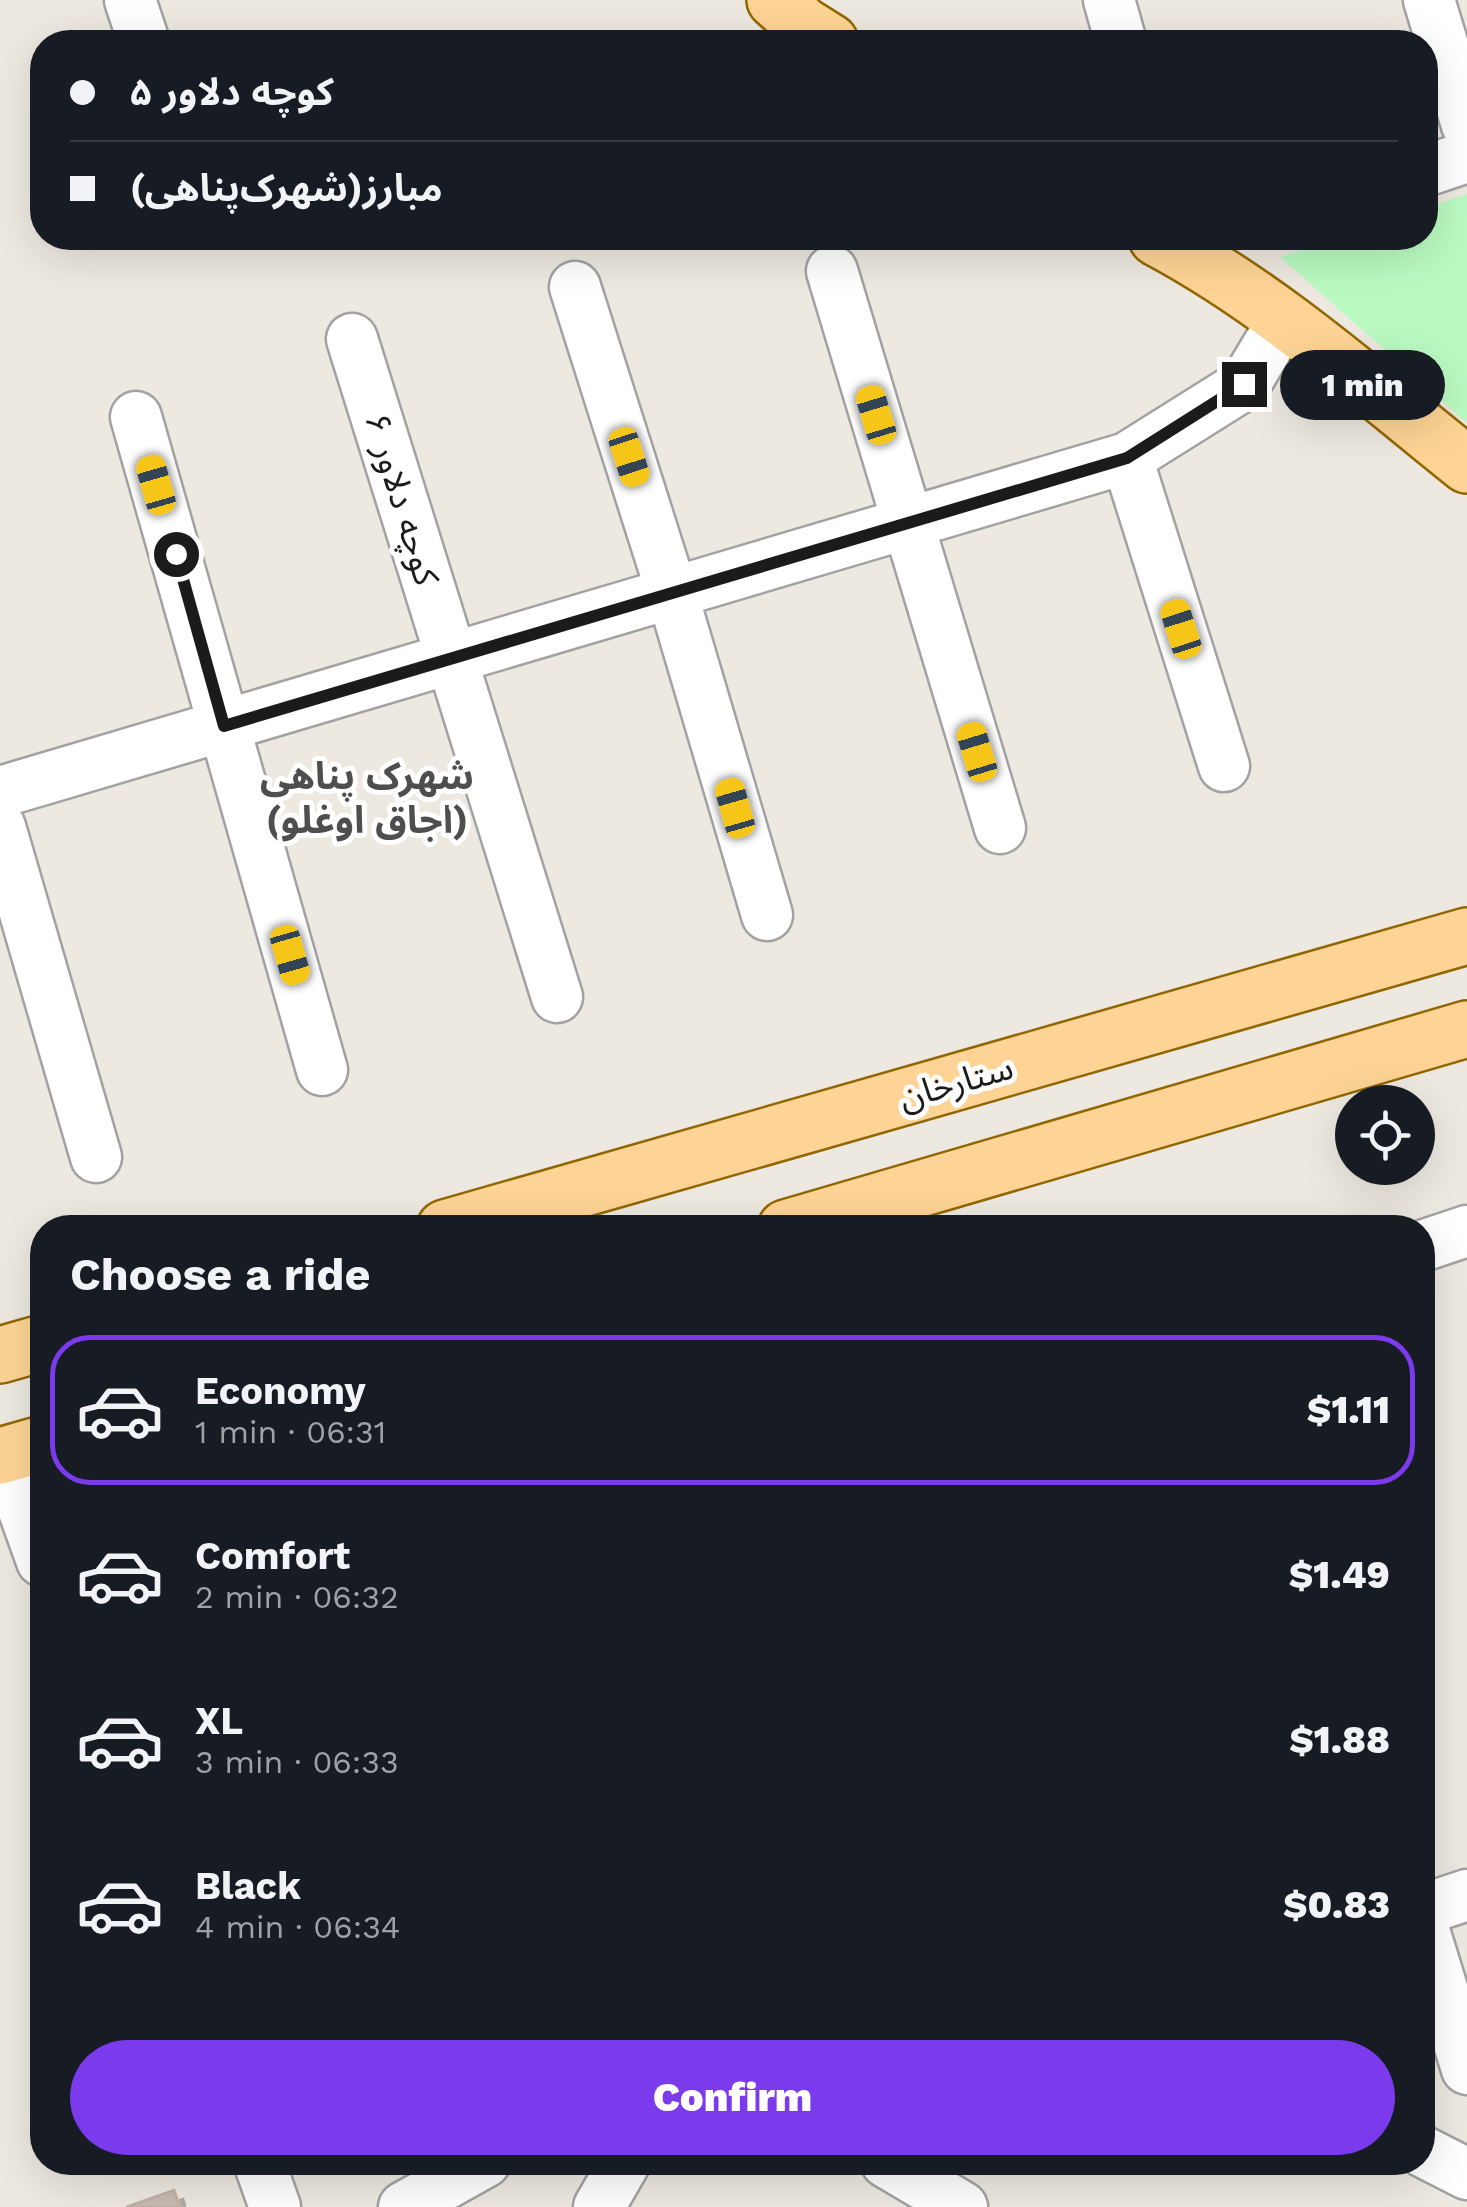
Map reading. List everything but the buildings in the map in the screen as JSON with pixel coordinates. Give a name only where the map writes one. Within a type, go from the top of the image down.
[{"type":"main road","points":[[776,0],[803,24],[824,28]]},
{"type":"main road","points":[[1195,250],[1467,464]]},
{"type":"main road","name":"ستارخان","points":[[490,1215],[1467,936]]},
{"type":"main road","points":[[889,1214],[1467,1029]]},
{"type":"main road","points":[[0,1355],[30,1346]]},
{"type":"street","points":[[130,0],[140,30]]},
{"type":"street","points":[[1109,0],[1118,30]]},
{"type":"street","points":[[1429,0],[1467,125]]},
{"type":"street","points":[[1438,167],[1467,157]]},
{"type":"street","points":[[832,270],[1000,828]]},
{"type":"street","points":[[575,287],[672,593],[767,914]]},
{"type":"street","points":[[0,792],[1127,458],[1244,384],[1284,318]]},
{"type":"street","name":"کوچه دلاور ۶","points":[[352,339],[557,997]]},
{"type":"street","points":[[136,417],[322,1070]]},
{"type":"street","points":[[1127,458],[1224,766]]},
{"type":"street","points":[[0,827],[96,1157]]},
{"type":"street","points":[[1435,1242],[1467,1232]]},
{"type":"street","points":[[16,1452],[30,1511]]},
{"type":"street","points":[[1435,1906],[1467,1895]]},
{"type":"street","points":[[1435,1966],[1467,2070]]},
{"type":"street","points":[[1435,2158],[1467,2174]]},
{"type":"street","points":[[263,2175],[274,2207]]},
{"type":"street","points":[[404,2207],[462,2175]]},
{"type":"street","points":[[598,2207],[617,2175]]},
{"type":"street","points":[[908,2175],[962,2207]]},
{"type":"green space","points":[[1467,194],[1467,423],[1280,257],[1302,250],[1438,250],[1438,204]]},
{"type":"district","name":"شهرک پناهی (اجاق اوغلو)","points":[[367,798]]},
{"type":"route","points":[[176,554],[224,726],[1127,458],[1244,384]]}]
